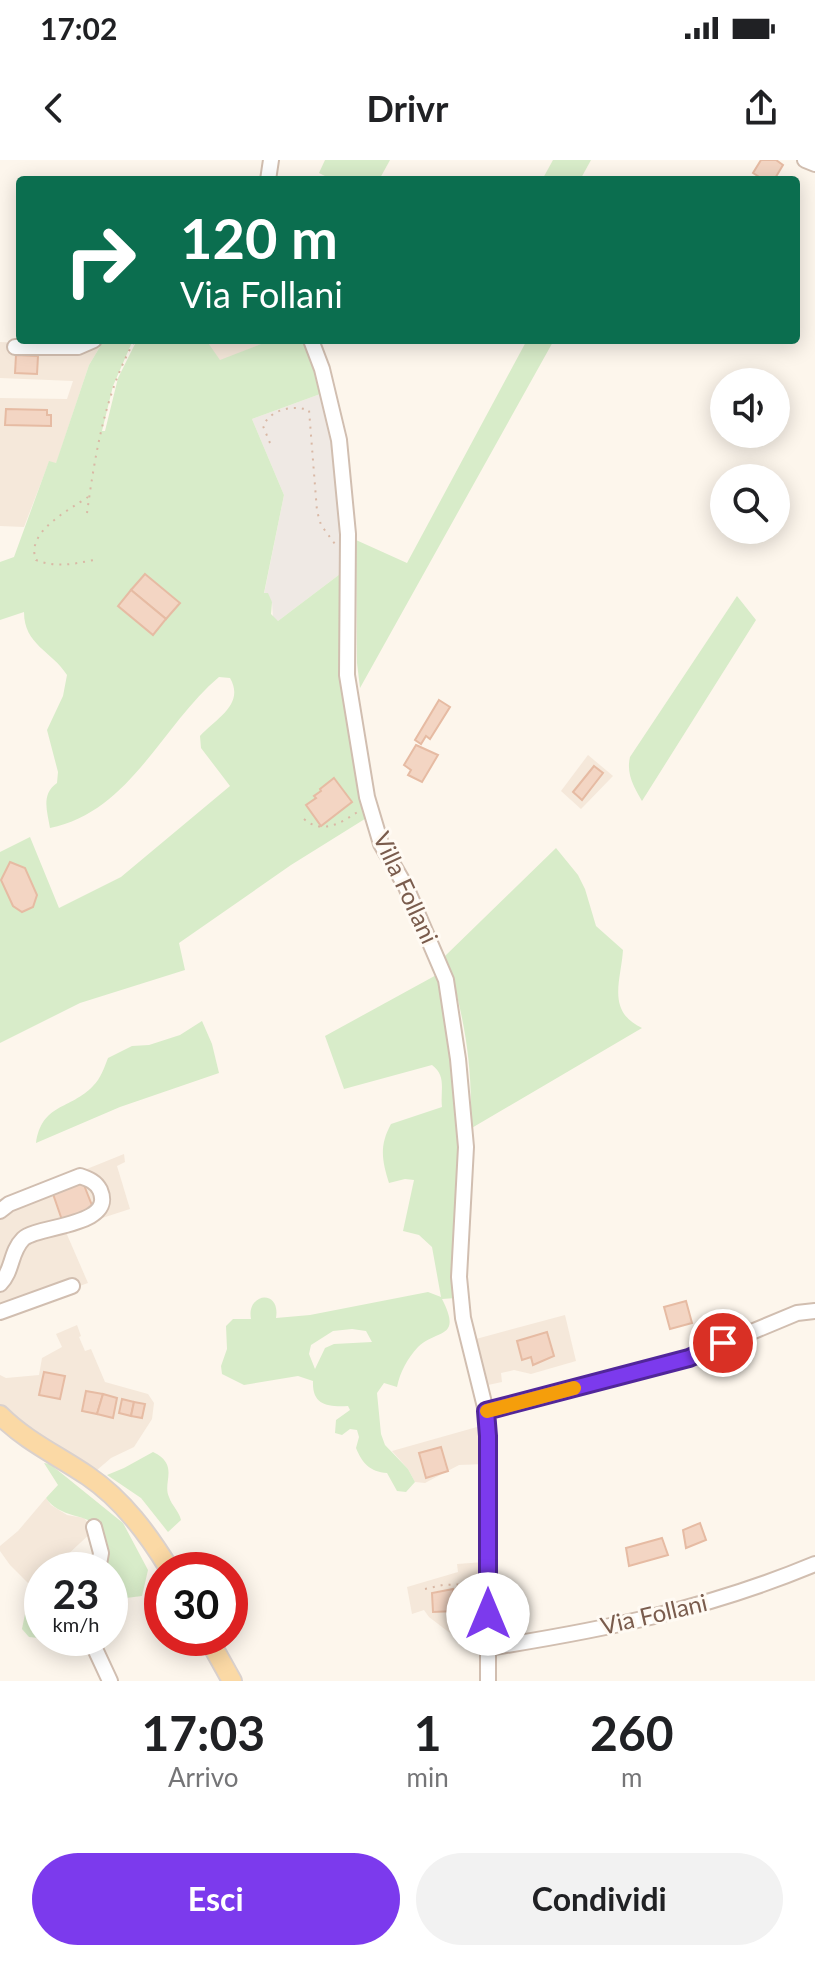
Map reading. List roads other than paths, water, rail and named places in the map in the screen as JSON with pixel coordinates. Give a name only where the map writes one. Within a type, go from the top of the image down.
[{"type":"main road","points":[[0,1415],[26,1439],[90,1477],[126,1508],[157,1552]]},
{"type":"main road","points":[[218,1656],[232,1681]]},
{"type":"street","points":[[805,160],[815,164]]},
{"type":"street","points":[[15,347],[78,347],[85,344]]},
{"type":"street","name":"Villa Follani","points":[[313,344],[322,369],[339,440],[347,549],[347,675],[370,804],[381,844],[406,887],[446,980],[458,1059],[466,1147],[460,1290],[463,1318],[486,1411],[488,1436],[488,1681]]},
{"type":"street","points":[[0,1211],[9,1204],[80,1176],[90,1179],[102,1196],[95,1213],[78,1222],[33,1231],[23,1238],[14,1250],[11,1265],[0,1284]]},
{"type":"street","points":[[0,1312],[72,1286]]},
{"type":"street","points":[[486,1411],[689,1358],[797,1313],[815,1311]]},
{"type":"street","points":[[94,1527],[101,1552]]},
{"type":"street","name":"Via Follani","points":[[488,1648],[660,1617],[815,1564]]},
{"type":"street","points":[[98,1656],[110,1681]]}]
